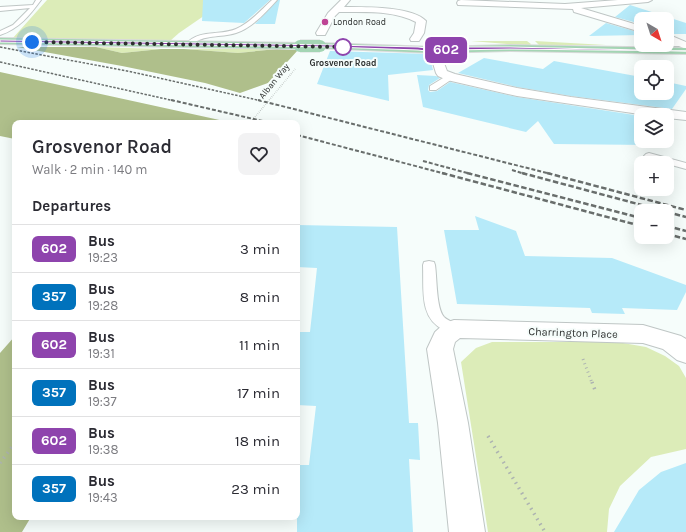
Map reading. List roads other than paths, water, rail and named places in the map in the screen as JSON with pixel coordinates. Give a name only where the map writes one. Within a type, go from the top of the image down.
[{"type":"main road","points":[[415,43],[426,33]]},
{"type":"main road","points":[[0,34],[188,44],[355,47],[415,43],[434,50],[447,42],[510,48],[685,47]]},
{"type":"street","points":[[321,33],[336,9],[346,0]]},
{"type":"street","points":[[554,0],[565,7],[634,27]]},
{"type":"street","points":[[461,4],[565,7],[648,0]]},
{"type":"street","points":[[336,9],[384,11],[414,16],[421,21],[426,33]]},
{"type":"street","points":[[674,41],[685,47]]},
{"type":"street","points":[[434,50],[442,73],[452,77],[517,92],[686,116]]},
{"type":"street","points":[[454,329],[444,338],[440,349],[453,423],[467,532]]},
{"type":"street","name":"Charrington Place","points":[[454,329],[643,334],[672,342],[686,354]]},
{"type":"lane","points":[[0,34],[15,26],[39,0]]},
{"type":"lane","points":[[188,44],[197,36],[237,30],[260,15],[275,0]]},
{"type":"lane","points":[[0,9],[35,6]]},
{"type":"lane","points":[[674,46],[685,47]]},
{"type":"lane","points":[[433,88],[452,77]]},
{"type":"lane","points":[[674,163],[686,166]]},
{"type":"lane","points":[[429,265],[433,312],[440,322],[454,329]]},
{"type":"railway","points":[[0,47],[132,72],[262,101]]},
{"type":"railway","points":[[0,62],[175,101]]},
{"type":"railway","points":[[171,100],[258,120]]},
{"type":"railway","points":[[262,101],[551,174]]},
{"type":"railway","points":[[300,136],[446,174]]},
{"type":"railway","points":[[423,161],[471,174]]},
{"type":"railway","points":[[512,170],[525,174]]},
{"type":"railway","points":[[442,173],[634,224]]},
{"type":"railway","points":[[467,173],[634,216]]},
{"type":"railway","points":[[522,173],[638,204]]},
{"type":"railway","points":[[547,173],[686,210]]},
{"type":"railway","points":[[674,214],[686,217]]},
{"type":"railway","points":[[674,228],[686,231]]},
{"type":"railway","points":[[674,236],[686,239]]},
{"type":"place","name":"London Road","points":[[325,22]]},
{"type":"place","name":"Grosvenor Road","points":[[343,47]]}]
